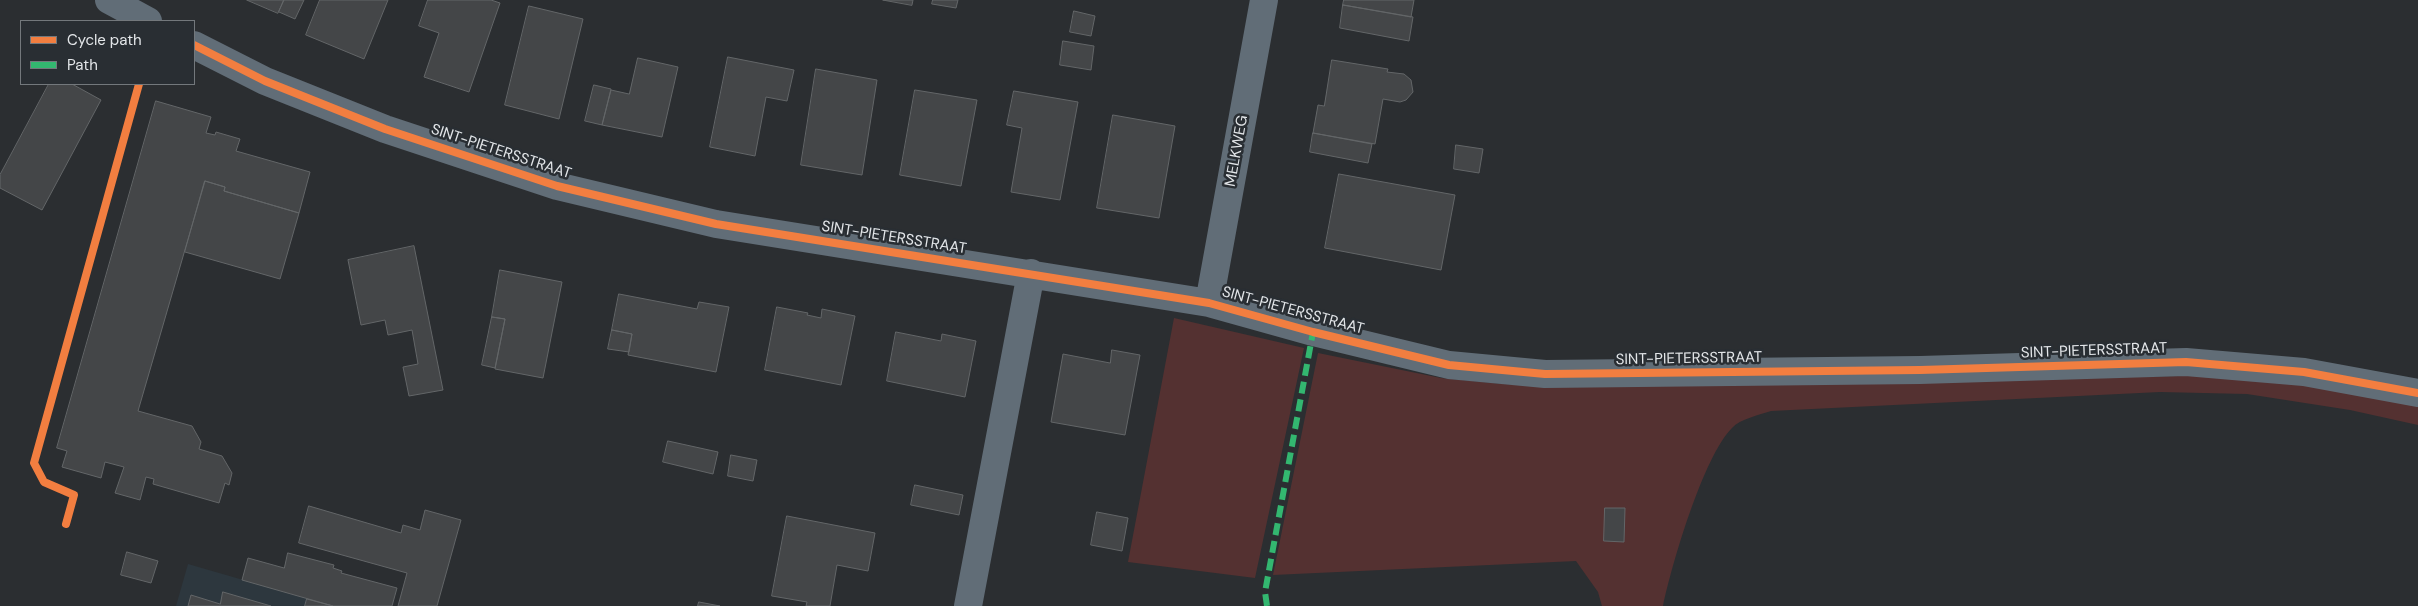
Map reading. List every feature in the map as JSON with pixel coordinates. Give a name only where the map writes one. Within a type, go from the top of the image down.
[{"type":"street","points":[[109,0],[146,20]]},
{"type":"street","name":"MELKWEG","points":[[1209,303],[1264,0]]},
{"type":"street","name":"SINT-PIETERSSTRAAT","points":[[195,46],[265,81],[385,129],[557,186],[716,224],[1209,303],[1313,332],[1449,365],[1545,374],[1920,370],[2186,362],[2304,372],[2418,393]]},
{"type":"street","points":[[968,606],[1031,273]]},
{"type":"shaded area","points":[[1174,318],[1304,348],[1255,578],[1128,562]]},
{"type":"shaded area","points":[[1318,353],[1441,378],[1503,384],[1592,386],[2241,375],[2418,401],[2418,425],[2350,410],[2247,394],[2160,392],[1771,411],[1735,425],[1721,442],[1710,462],[1690,512],[1663,606],[1602,606],[1598,592],[1576,561],[1273,575]]},
{"type":"shaded area","points":[[188,564],[333,606],[176,606]]},
{"type":"building","points":[[247,0],[284,0],[278,13]]},
{"type":"building","points":[[284,0],[304,0],[295,19],[279,12]]},
{"type":"building","points":[[320,0],[388,0],[364,59],[306,35]]},
{"type":"building","points":[[428,0],[491,0],[500,3],[469,92],[424,77],[439,33],[419,26]]},
{"type":"building","points":[[883,0],[913,0],[912,5]]},
{"type":"building","points":[[933,0],[958,0],[956,8],[932,4]]},
{"type":"building","points":[[1344,0],[1414,0],[1411,17],[1343,5]]},
{"type":"building","points":[[1343,5],[1413,17],[1409,41],[1340,28]]},
{"type":"building","points":[[529,6],[583,19],[559,119],[505,105]]},
{"type":"building","points":[[1074,11],[1095,16],[1091,36],[1070,32]]},
{"type":"building","points":[[1063,41],[1094,46],[1091,70],[1060,65]]},
{"type":"building","points":[[728,57],[794,70],[787,101],[766,97],[755,156],[710,147]]},
{"type":"building","points":[[638,58],[678,67],[662,137],[602,125],[611,90],[629,94]]},
{"type":"building","points":[[1332,60],[1388,69],[1387,72],[1404,74],[1411,80],[1413,92],[1406,100],[1400,102],[1383,99],[1375,144],[1313,133],[1318,105],[1324,106]]},
{"type":"building","points":[[816,69],[877,80],[862,175],[801,165]]},
{"type":"building","points":[[48,85],[74,85],[101,100],[42,210],[0,188],[0,175]]},
{"type":"building","points":[[594,85],[611,89],[602,125],[585,121]]},
{"type":"building","points":[[915,90],[977,100],[961,186],[900,175]]},
{"type":"building","points":[[1014,91],[1078,102],[1060,200],[1011,192],[1022,128],[1007,125]]},
{"type":"building","points":[[156,101],[211,117],[206,133],[215,135],[216,132],[240,139],[236,151],[310,172],[299,213],[224,191],[225,187],[205,181],[138,411],[192,426],[201,442],[199,449],[222,456],[232,473],[229,485],[225,483],[219,503],[153,484],[154,479],[146,477],[140,500],[115,493],[124,467],[105,462],[101,478],[62,467],[67,451],[57,448]]},
{"type":"building","points":[[1113,115],[1175,126],[1159,218],[1097,208]]},
{"type":"building","points":[[1313,133],[1372,144],[1368,163],[1310,152]]},
{"type":"building","points":[[1456,145],[1483,149],[1479,173],[1454,169]]},
{"type":"building","points":[[1339,174],[1455,195],[1441,270],[1325,248]]},
{"type":"building","points":[[205,181],[225,187],[224,191],[299,213],[280,279],[185,252]]},
{"type":"building","points":[[414,246],[443,390],[409,396],[403,367],[418,364],[412,330],[388,335],[385,320],[361,325],[348,260]]},
{"type":"building","points":[[500,270],[562,282],[543,378],[495,369],[505,319],[492,317]]},
{"type":"building","points":[[619,294],[697,309],[699,302],[729,307],[716,372],[628,355],[632,334],[612,330]]},
{"type":"building","points":[[777,307],[808,313],[807,315],[821,318],[822,309],[855,316],[841,385],[765,370]]},
{"type":"building","points":[[492,317],[505,319],[495,368],[482,365]]},
{"type":"building","points":[[612,330],[632,334],[629,352],[608,349]]},
{"type":"building","points":[[896,332],[941,341],[942,334],[976,341],[965,397],[887,381]]},
{"type":"building","points":[[1112,350],[1140,355],[1125,435],[1051,422],[1063,354],[1110,363]]},
{"type":"building","points":[[668,441],[718,452],[713,474],[663,462]]},
{"type":"building","points":[[731,455],[757,460],[753,481],[728,476]]},
{"type":"building","points":[[915,485],[963,495],[959,515],[911,505]]},
{"type":"building","points":[[309,506],[401,533],[403,525],[420,530],[425,510],[461,520],[437,606],[398,606],[407,573],[299,543]]},
{"type":"building","points":[[1605,508],[1625,508],[1624,542],[1604,541]]},
{"type":"building","points":[[1097,512],[1128,518],[1122,551],[1091,545]]},
{"type":"building","points":[[787,516],[875,533],[868,571],[837,565],[830,606],[806,606],[807,602],[772,596]]},
{"type":"building","points":[[127,552],[158,561],[151,583],[121,575]]},
{"type":"building","points":[[288,553],[334,565],[333,568],[342,571],[341,573],[397,588],[392,606],[333,606],[242,580],[248,558],[284,568]]},
{"type":"building","points":[[223,592],[271,606],[188,606],[191,595],[220,604]]},
{"type":"building","points":[[307,599],[333,606],[305,606]]},
{"type":"building","points":[[699,602],[720,606],[698,606]]},
{"type":"marked path","points":[[1267,606],[1265,592],[1313,332]]},
{"type":"cycle path","points":[[195,46],[265,81],[385,129],[557,186],[716,224],[1209,303],[1313,332],[1449,365],[1545,374],[1920,370],[2186,362],[2304,372],[2418,393]]},
{"type":"cycle path","points":[[66,524],[74,495],[44,482],[34,463],[139,85]]}]
